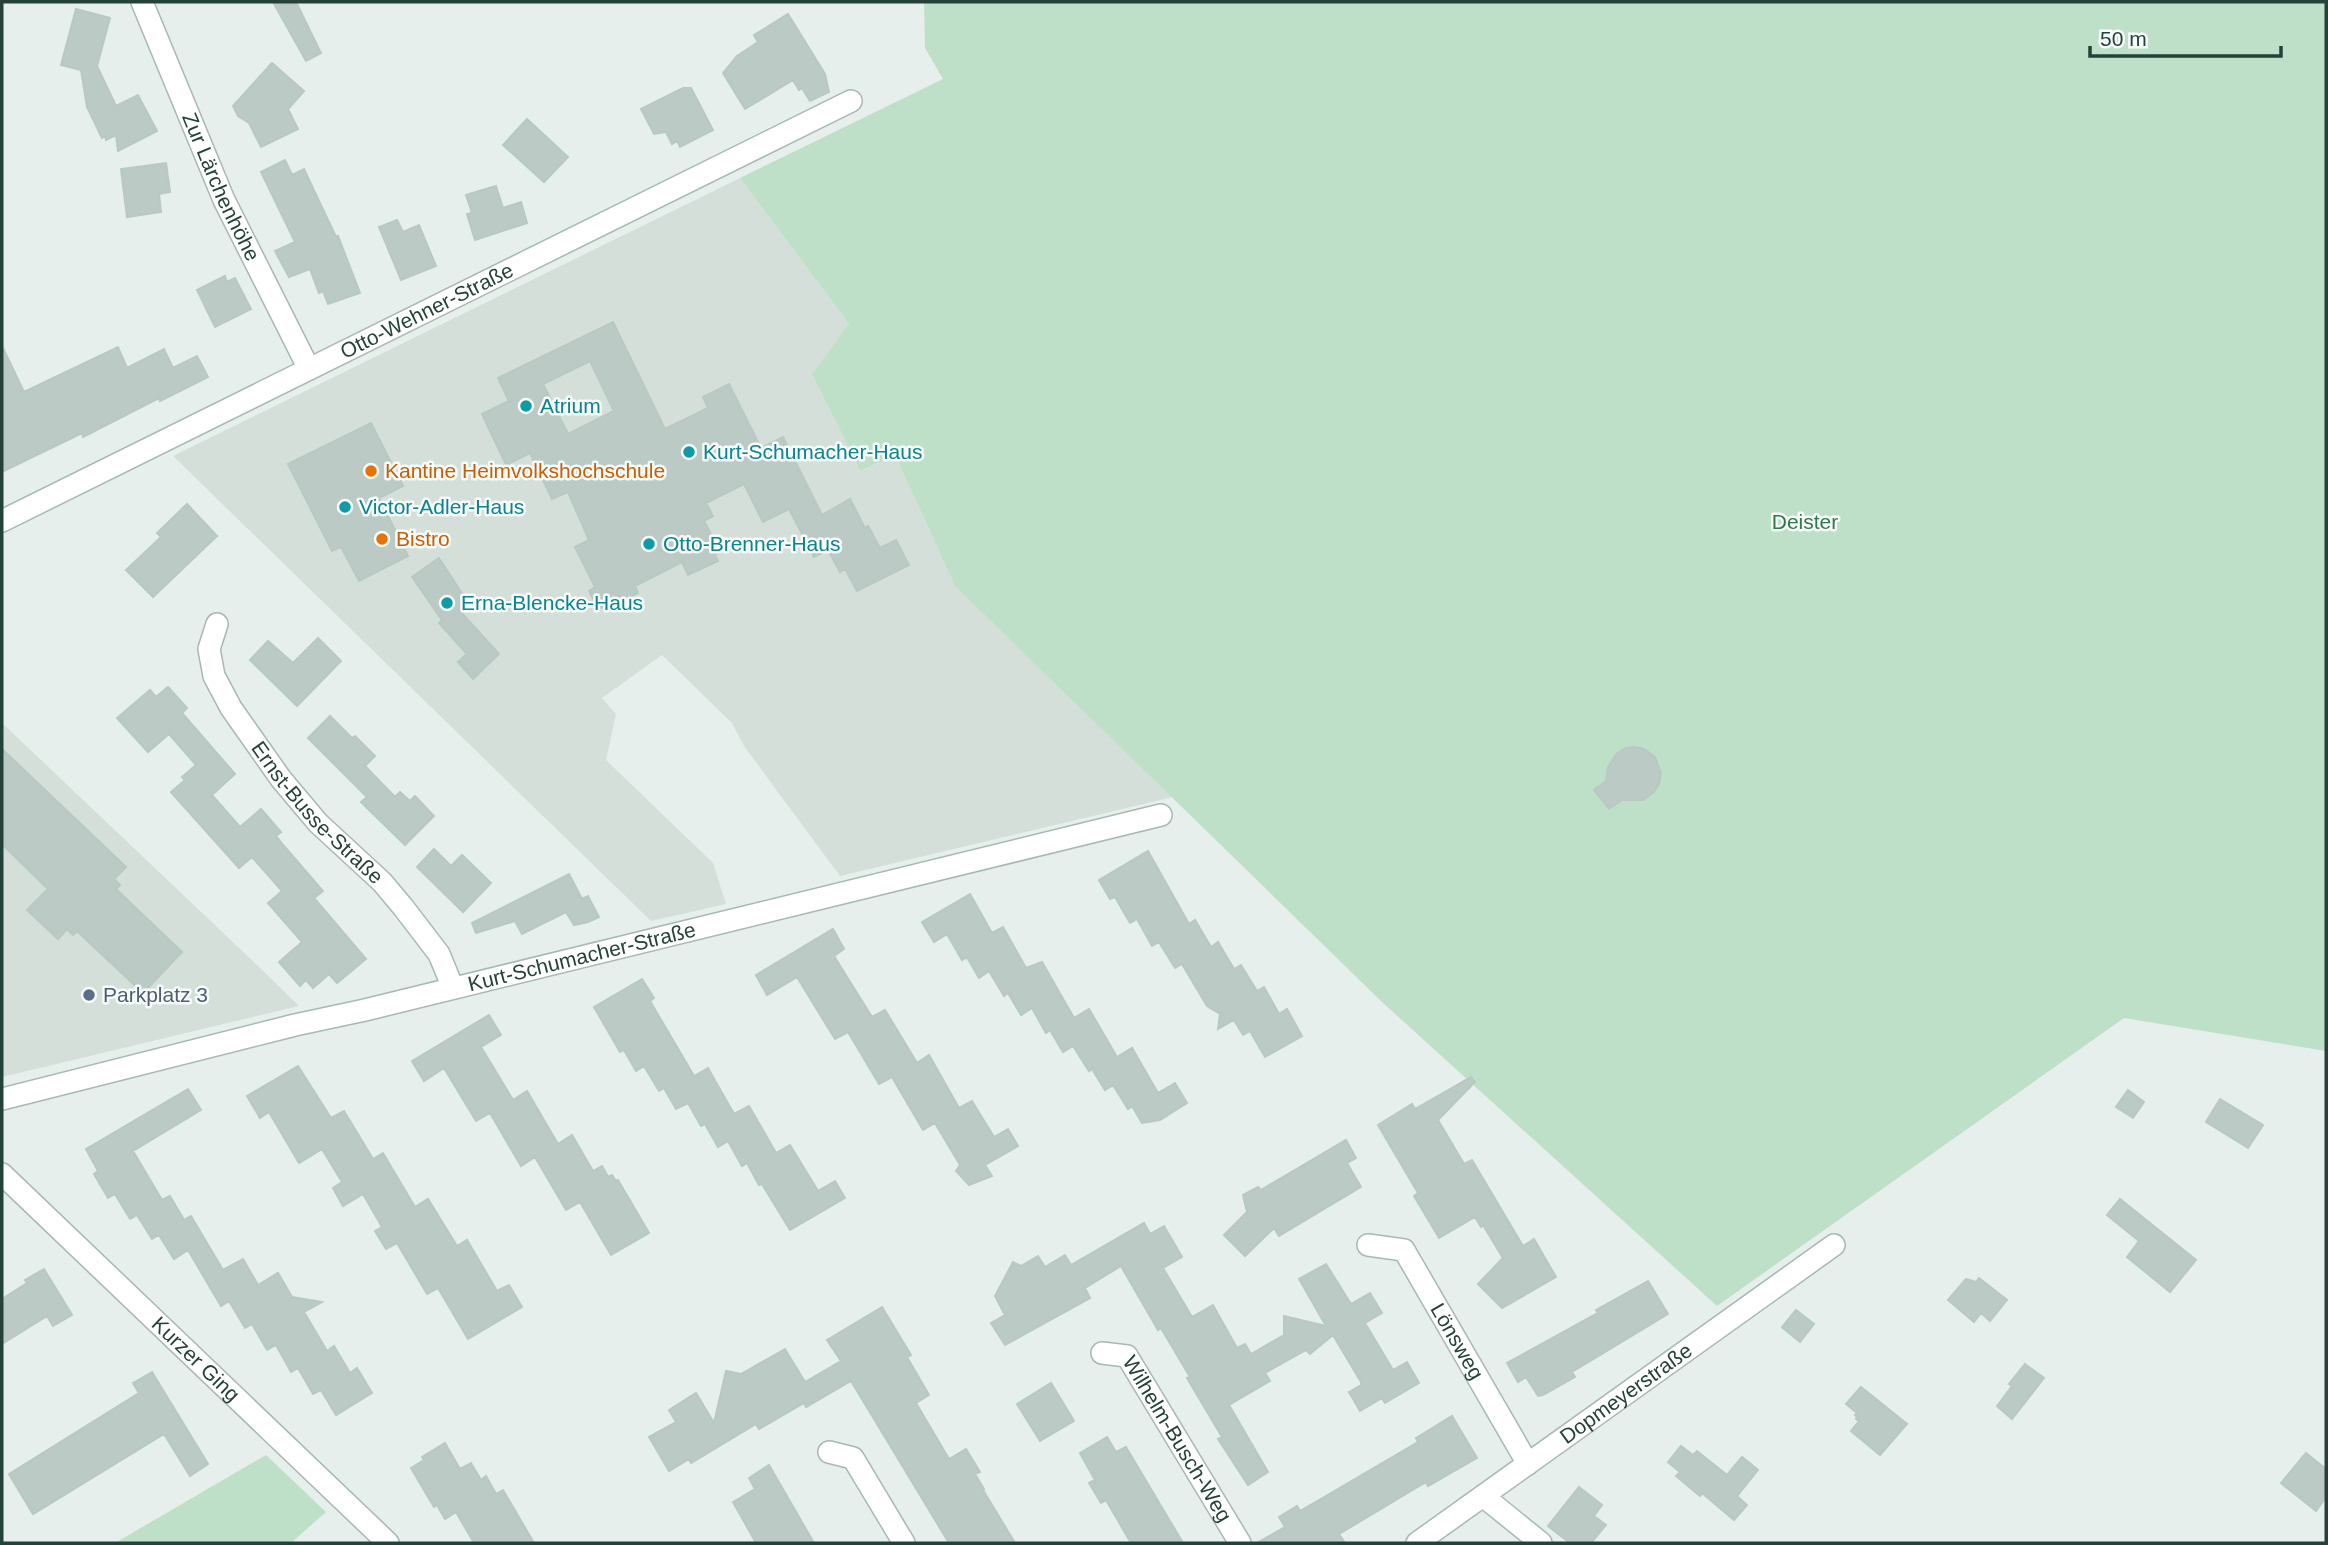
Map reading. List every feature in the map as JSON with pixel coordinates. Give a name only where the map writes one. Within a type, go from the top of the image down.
[{"type":"street","name":"Zur Lärchenhöhe","points":[[142,2],[224,200],[310,369]]},
{"type":"street","name":"Otto-Wehner-Straße","points":[[2,521],[851,101]]},
{"type":"street","name":"Ernst-Busse-Straße","points":[[217,624],[209,649],[214,676],[231,708],[281,779],[318,822],[382,882],[403,907],[439,954],[453,988]]},
{"type":"street","name":"Kurt-Schumacher-Straße","points":[[2,1099],[1161,815]]},
{"type":"street","name":"Kurzer Ging","points":[[2,1174],[388,1543]]},
{"type":"street","name":"Lönsweg","points":[[1368,1245],[1404,1250],[1528,1464]]},
{"type":"street","name":"Dopmeyerstraße","points":[[1417,1543],[1834,1245]]},
{"type":"street","name":"Wilhelm-Busch-Weg","points":[[1102,1353],[1128,1356],[1240,1543]]},
{"type":"street","points":[[829,1452],[853,1458],[904,1543]]},
{"type":"street","points":[[1483,1496],[1541,1543]]},
{"type":"shaded area","points":[[740,178],[849,324],[862,471],[895,455],[955,586],[1173,797],[840,876],[744,746],[732,723],[662,655],[602,698],[616,714],[606,760],[713,863],[726,904],[651,921],[173,456]]},
{"type":"shaded area","points":[[2,723],[258,966],[299,1006],[2,1077]]},
{"type":"green space","name":"Deister","points":[[924,2],[2326,2],[2326,1051],[2124,1018],[1717,1306],[1382,1002],[955,586],[895,455],[861,471],[812,374],[849,324],[740,178],[943,79],[925,48]]},
{"type":"green space","points":[[266,1455],[326,1512],[291,1543],[115,1543]]},
{"type":"building","points":[[273,2],[296,2],[321,53],[306,61]]},
{"type":"building","points":[[76,9],[110,18],[97,66],[116,106],[138,95],[157,131],[118,151],[116,135],[106,140],[105,136],[102,138],[87,107],[81,70],[61,65]]},
{"type":"building","points":[[788,14],[825,74],[829,92],[810,101],[793,80],[745,109],[723,73],[737,56],[758,42],[754,35]]},
{"type":"building","points":[[272,63],[304,91],[288,109],[298,129],[261,147],[249,123],[238,116],[233,106]]},
{"type":"building","points":[[683,88],[691,88],[713,130],[680,147],[677,141],[672,144],[666,132],[654,134],[641,109]]},
{"type":"building","points":[[527,119],[568,157],[544,182],[503,145]]},
{"type":"building","points":[[285,160],[292,175],[304,169],[336,237],[338,236],[360,293],[328,304],[323,291],[319,293],[310,269],[289,277],[275,251],[295,242],[261,172]]},
{"type":"building","points":[[166,163],[170,192],[159,194],[161,212],[127,217],[121,169]]},
{"type":"building","points":[[496,186],[503,208],[521,202],[527,223],[475,240],[467,214],[472,213],[466,195]]},
{"type":"building","points":[[397,220],[403,232],[419,225],[436,266],[401,280],[379,227]]},
{"type":"building","points":[[225,276],[227,282],[235,278],[251,309],[215,327],[197,290]]},
{"type":"building","points":[[613,322],[665,429],[708,408],[703,397],[729,384],[761,448],[783,437],[822,515],[850,499],[865,528],[868,526],[880,548],[896,540],[909,565],[857,591],[845,569],[840,572],[828,550],[814,557],[789,509],[763,522],[744,484],[706,503],[713,516],[704,521],[720,552],[715,555],[718,561],[688,575],[682,562],[635,586],[638,593],[598,609],[589,591],[595,587],[575,547],[589,540],[568,492],[552,499],[530,453],[506,465],[482,414],[509,401],[498,378]],"holes":[[[590,361],[614,411],[568,434],[543,384]]]},
{"type":"building","points":[[2,346],[24,392],[118,347],[127,368],[164,349],[173,368],[197,356],[208,377],[160,401],[159,398],[83,437],[82,433],[2,472]]},
{"type":"building","name":"Victor-Adler-Haus","points":[[371,423],[403,486],[379,498],[408,556],[359,581],[341,547],[332,551],[288,464]]},
{"type":"building","points":[[187,504],[217,536],[153,597],[126,570],[161,537],[157,533]]},
{"type":"building","name":"Erna-Blencke-Haus","points":[[439,558],[467,601],[458,609],[499,654],[473,679],[458,662],[467,654],[439,623],[442,620],[412,577]]},
{"type":"building","points":[[318,638],[341,661],[297,706],[250,660],[268,641],[293,663]]},
{"type":"building","points":[[168,687],[187,708],[182,713],[235,774],[212,795],[240,827],[261,809],[281,832],[276,836],[323,891],[314,898],[366,959],[337,983],[329,974],[313,988],[306,980],[300,986],[279,962],[302,942],[268,903],[282,891],[252,857],[239,868],[171,792],[185,780],[182,777],[196,765],[169,734],[148,752],[117,718],[150,690],[156,697]]},
{"type":"building","points":[[330,716],[375,756],[365,766],[395,797],[400,792],[410,801],[415,796],[434,816],[405,845],[361,802],[367,797],[308,738]]},
{"type":"building","points":[[1634,747],[1644,749],[1655,757],[1661,773],[1659,784],[1653,793],[1643,800],[1622,800],[1609,809],[1594,790],[1606,781],[1608,767],[1616,754]]},
{"type":"building","points":[[2,749],[126,867],[114,879],[120,885],[116,889],[182,952],[143,993],[77,931],[73,935],[67,929],[58,939],[27,910],[48,889],[2,844]]},
{"type":"building","points":[[434,849],[451,866],[462,855],[491,883],[463,912],[417,867]]},
{"type":"building","points":[[1148,851],[1189,924],[1195,920],[1211,947],[1218,942],[1234,969],[1241,965],[1257,991],[1264,987],[1279,1014],[1287,1009],[1302,1036],[1265,1057],[1250,1031],[1243,1035],[1234,1020],[1218,1029],[1220,1014],[1207,1006],[1182,964],[1175,968],[1159,942],[1152,946],[1137,919],[1130,923],[1115,897],[1110,899],[1099,880]]},
{"type":"building","points":[[569,874],[582,899],[588,896],[599,917],[574,925],[566,912],[522,934],[515,921],[476,933],[472,923]]},
{"type":"building","points":[[970,894],[992,933],[1003,927],[1026,968],[1042,962],[1074,1018],[1089,1009],[1117,1057],[1132,1048],[1158,1093],[1175,1083],[1187,1103],[1160,1120],[1142,1123],[1132,1106],[1128,1109],[1113,1085],[1105,1090],[1073,1046],[1063,1052],[1050,1030],[1046,1033],[1032,1008],[1021,1015],[1008,993],[1004,996],[989,971],[979,978],[967,957],[962,960],[947,934],[934,942],[922,922]]},
{"type":"building","points":[[833,929],[844,949],[834,956],[872,1017],[885,1010],[917,1063],[929,1055],[959,1108],[972,1101],[994,1137],[1008,1129],[1018,1146],[985,1165],[992,1176],[969,1185],[956,1171],[960,1165],[935,1123],[923,1130],[892,1077],[879,1084],[848,1032],[835,1039],[797,977],[767,995],[756,975]]},
{"type":"building","points":[[642,979],[654,998],[650,1001],[694,1076],[708,1068],[734,1114],[749,1106],[776,1153],[790,1145],[818,1191],[835,1181],[845,1198],[790,1230],[762,1184],[759,1185],[747,1163],[742,1166],[728,1141],[718,1147],[705,1124],[701,1126],[688,1103],[676,1109],[664,1088],[659,1091],[644,1066],[636,1071],[624,1050],[620,1052],[594,1007]]},
{"type":"building","points":[[489,1015],[501,1035],[481,1047],[513,1100],[527,1091],[558,1144],[572,1135],[593,1171],[602,1166],[608,1177],[612,1175],[618,1180],[649,1233],[611,1255],[580,1202],[566,1210],[535,1157],[521,1166],[490,1113],[476,1121],[444,1068],[424,1081],[412,1061]]},
{"type":"building","points":[[298,1066],[331,1118],[344,1111],[373,1159],[383,1153],[415,1207],[428,1199],[457,1246],[467,1240],[497,1291],[509,1285],[522,1307],[468,1339],[438,1288],[427,1294],[397,1243],[386,1249],[375,1231],[382,1227],[363,1194],[343,1206],[333,1188],[342,1182],[322,1149],[299,1163],[269,1112],[260,1118],[247,1096]]},
{"type":"building","points":[[1471,1077],[1475,1082],[1438,1120],[1464,1164],[1472,1160],[1523,1246],[1534,1239],[1556,1277],[1502,1308],[1478,1284],[1503,1258],[1483,1225],[1481,1227],[1475,1217],[1439,1238],[1414,1196],[1418,1193],[1378,1125],[1412,1104],[1415,1109]]},
{"type":"building","points":[[188,1089],[201,1110],[133,1151],[162,1200],[170,1196],[184,1220],[191,1216],[223,1270],[243,1259],[258,1285],[278,1273],[292,1297],[322,1302],[304,1312],[327,1351],[334,1346],[350,1373],[357,1368],[372,1393],[336,1415],[321,1390],[313,1394],[298,1368],[291,1372],[276,1345],[267,1350],[252,1324],[245,1328],[229,1301],[221,1306],[188,1250],[174,1259],[159,1235],[152,1239],[137,1215],[130,1219],[115,1194],[108,1198],[94,1174],[98,1171],[86,1149]]},
{"type":"building","points":[[2128,1090],[2144,1102],[2133,1118],[2116,1107]]},
{"type":"building","points":[[2220,1099],[2263,1125],[2248,1148],[2206,1122]]},
{"type":"building","points":[[1346,1140],[1356,1158],[1347,1163],[1361,1187],[1279,1236],[1274,1228],[1245,1256],[1224,1235],[1247,1212],[1243,1195],[1258,1187],[1261,1190]]},
{"type":"building","points":[[2120,1199],[2196,1260],[2170,1292],[2127,1257],[2139,1241],[2107,1215]]},
{"type":"building","points":[[1144,1223],[1150,1234],[1164,1226],[1182,1257],[1163,1268],[1192,1317],[1213,1305],[1237,1348],[1245,1344],[1251,1354],[1284,1335],[1284,1316],[1326,1326],[1299,1279],[1326,1264],[1351,1304],[1370,1293],[1382,1313],[1365,1323],[1393,1370],[1407,1362],[1419,1383],[1385,1403],[1382,1398],[1360,1411],[1349,1392],[1361,1385],[1361,1382],[1333,1335],[1310,1354],[1306,1350],[1265,1373],[1270,1381],[1229,1405],[1268,1472],[1248,1485],[1218,1439],[1222,1437],[1187,1378],[1190,1377],[1161,1328],[1158,1330],[1121,1266],[1085,1288],[1090,1298],[1005,1345],[991,1323],[1005,1315],[995,1296],[1013,1262],[1021,1266],[1038,1256],[1045,1267],[1065,1255],[1071,1265]]},
{"type":"building","points":[[44,1269],[72,1315],[53,1326],[47,1316],[2,1344],[2,1299]]},
{"type":"building","points":[[1979,1278],[2007,1300],[1990,1321],[1981,1313],[1974,1322],[1948,1300],[1966,1279],[1976,1282]]},
{"type":"building","points":[[1648,1281],[1668,1314],[1572,1372],[1575,1377],[1543,1395],[1538,1396],[1526,1377],[1518,1382],[1507,1363],[1598,1313],[1596,1310]]},
{"type":"building","points":[[882,1307],[911,1355],[907,1357],[929,1395],[916,1403],[949,1459],[966,1449],[980,1472],[975,1474],[983,1490],[1015,1543],[949,1543],[851,1381],[806,1407],[804,1403],[759,1429],[756,1424],[691,1463],[689,1459],[669,1471],[649,1437],[676,1422],[669,1410],[696,1393],[714,1423],[726,1371],[741,1374],[785,1349],[805,1382],[841,1361],[827,1340]]},
{"type":"building","points":[[1796,1310],[1814,1324],[1800,1342],[1782,1327]]},
{"type":"building","points":[[2025,1364],[2044,1378],[2012,1419],[1997,1406],[2012,1386],[2009,1384]]},
{"type":"building","points":[[152,1372],[208,1464],[190,1476],[164,1434],[33,1514],[9,1474],[139,1393],[133,1383]]},
{"type":"building","points":[[1051,1383],[1074,1421],[1040,1441],[1017,1404]]},
{"type":"building","points":[[1861,1387],[1907,1424],[1880,1455],[1851,1431],[1859,1421],[1855,1415],[1857,1413],[1846,1404]]},
{"type":"building","points":[[1452,1416],[1477,1458],[1428,1486],[1426,1482],[1339,1534],[1345,1543],[1257,1543],[1285,1527],[1279,1517],[1297,1506],[1300,1511],[1319,1500],[1418,1442],[1416,1438]]},
{"type":"building","points":[[1107,1437],[1116,1452],[1126,1447],[1183,1543],[1131,1543],[1106,1500],[1101,1503],[1089,1483],[1095,1480],[1080,1453]]},
{"type":"building","points":[[445,1443],[460,1469],[471,1463],[481,1480],[486,1476],[496,1494],[503,1490],[534,1543],[474,1543],[456,1512],[445,1519],[437,1505],[434,1507],[411,1468],[424,1460],[422,1457]]},
{"type":"building","points":[[1681,1446],[1693,1455],[1697,1451],[1727,1475],[1742,1457],[1758,1470],[1737,1496],[1747,1505],[1734,1520],[1702,1493],[1700,1496],[1676,1476],[1680,1472],[1668,1462]]},
{"type":"building","points":[[2306,1453],[2326,1469],[2326,1497],[2316,1511],[2281,1483]]},
{"type":"building","points":[[769,1465],[814,1543],[756,1543],[733,1502],[755,1489],[749,1478]]},
{"type":"building","points":[[1579,1487],[1602,1505],[1594,1516],[1606,1525],[1591,1543],[1570,1543],[1548,1526]]},
{"type":"place","name":"Atrium","points":[[526,406]]},
{"type":"place","name":"Kurt-Schumacher-Haus","points":[[689,452]]},
{"type":"place","name":"Kantine Heimvolkshochschule","points":[[371,471]]},
{"type":"place","name":"Victor-Adler-Haus","points":[[345,507]]},
{"type":"place","name":"Bistro","points":[[382,539]]},
{"type":"place","name":"Otto-Brenner-Haus","points":[[649,544]]},
{"type":"place","name":"Erna-Blencke-Haus","points":[[447,603]]},
{"type":"place","name":"Parkplatz 3","points":[[89,995]]}]
